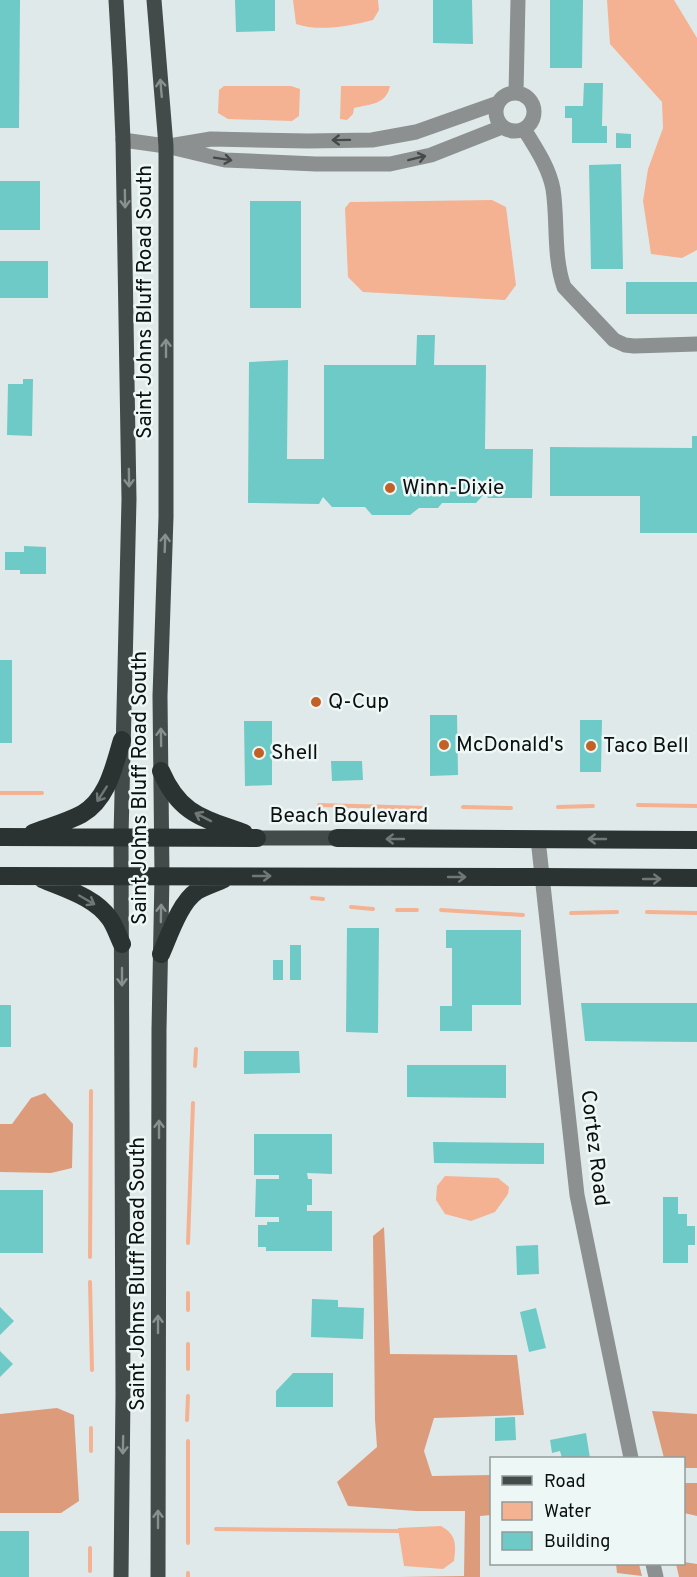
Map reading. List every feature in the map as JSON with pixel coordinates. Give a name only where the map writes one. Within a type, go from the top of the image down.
[{"type":"highway","points":[[23,837],[83,813],[96,803],[107,786],[122,740]]},
{"type":"highway","points":[[161,771],[176,798],[185,807],[203,818],[257,838]]},
{"type":"highway","name":"Beach Boulevard","points":[[0,837],[257,838]]},
{"type":"highway","name":"Beach Boulevard","points":[[337,838],[697,840]]},
{"type":"highway","points":[[0,876],[697,878]]},
{"type":"highway","points":[[35,876],[86,898],[102,909],[111,920],[122,944]]},
{"type":"highway","points":[[160,954],[176,920],[196,891],[232,876]]},
{"type":"main road","name":"Saint Johns Bluff Road South","points":[[116,0],[123,140],[129,499],[121,837],[122,1577]]},
{"type":"main road","name":"Saint Johns Bluff Road South","points":[[154,0],[166,146],[166,517],[160,696],[162,876],[158,1577]]},
{"type":"main road","name":"Beach Boulevard","points":[[257,838],[337,838]]},
{"type":"street","points":[[516,93],[518,0]]},
{"type":"street","points":[[123,140],[166,146],[225,160],[390,164],[430,155],[502,127],[513,131],[524,129],[532,121],[534,108],[528,98],[516,93],[506,95],[498,103],[417,132],[372,140],[211,139],[166,146]]},
{"type":"street","points":[[498,103],[496,115],[502,127]]},
{"type":"street","points":[[524,129],[540,154],[553,187],[560,276],[564,287],[614,340],[625,345],[697,344]]},
{"type":"street","name":"Cortez Road","points":[[538,839],[577,1195],[631,1457]]},
{"type":"shaded area","points":[[45,1093],[73,1124],[72,1168],[51,1173],[0,1172],[0,1124],[12,1124],[31,1098]]},
{"type":"shaded area","points":[[384,1227],[390,1354],[517,1355],[524,1415],[434,1418],[424,1451],[432,1476],[490,1475],[490,1515],[480,1516],[480,1577],[399,1577],[464,1576],[465,1511],[416,1511],[348,1506],[337,1482],[377,1447],[373,1236]]},
{"type":"shaded area","points":[[57,1408],[74,1415],[79,1501],[61,1513],[0,1513],[0,1414]]},
{"type":"shaded area","points":[[652,1411],[697,1414],[697,1468],[685,1468],[685,1457],[664,1457]]},
{"type":"shaded area","points":[[685,1483],[697,1483],[697,1516],[685,1513]]},
{"type":"shaded area","points":[[685,1562],[697,1564],[697,1577],[679,1577],[676,1565],[685,1565]]},
{"type":"shaded area","points":[[616,1565],[639,1565],[642,1576],[617,1573]]},
{"type":"water","points":[[293,0],[378,0],[379,10],[373,20],[344,26],[315,28],[296,24]]},
{"type":"water","points":[[607,0],[674,0],[697,38],[697,250],[682,258],[651,254],[643,201],[648,169],[663,128],[662,102],[610,44]]},
{"type":"water","points":[[224,86],[291,86],[300,89],[299,116],[292,121],[228,119],[218,113],[219,90]]},
{"type":"water","points":[[341,86],[390,86],[385,97],[371,104],[354,108],[353,114],[347,120],[340,119]]},
{"type":"water","points":[[492,200],[506,207],[516,285],[505,300],[363,292],[348,277],[345,208],[350,202]]},
{"type":"water","points":[[445,1176],[498,1178],[509,1187],[508,1194],[495,1212],[471,1221],[445,1214],[436,1200],[437,1186]]},
{"type":"water","points":[[441,1526],[453,1537],[454,1561],[443,1569],[404,1566],[398,1528]]},
{"type":"building","points":[[0,0],[20,0],[19,128],[0,128]]},
{"type":"building","points":[[235,0],[275,0],[275,31],[236,32]]},
{"type":"building","points":[[433,0],[472,0],[473,44],[433,43]]},
{"type":"building","points":[[550,0],[583,0],[582,68],[550,68]]},
{"type":"building","points":[[584,83],[603,83],[602,126],[607,126],[607,143],[572,143],[572,118],[565,118],[565,106],[583,106]]},
{"type":"building","points":[[616,133],[631,134],[631,148],[616,148]]},
{"type":"building","points":[[621,164],[623,269],[591,269],[589,165]]},
{"type":"building","points":[[0,181],[40,181],[40,230],[0,230]]},
{"type":"building","points":[[250,201],[301,201],[301,308],[250,308]]},
{"type":"building","points":[[0,261],[48,261],[48,298],[0,298]]},
{"type":"building","points":[[626,282],[697,282],[697,314],[626,314]]},
{"type":"building","points":[[417,335],[435,335],[434,365],[486,365],[485,449],[533,449],[532,498],[488,498],[485,493],[476,503],[442,503],[438,508],[419,508],[410,515],[372,515],[365,507],[332,507],[323,497],[319,504],[248,503],[249,362],[288,360],[287,459],[324,459],[324,365],[416,365]]},
{"type":"building","points":[[23,379],[33,379],[32,436],[7,435],[8,384],[23,384]]},
{"type":"building","points":[[692,436],[697,436],[697,533],[640,533],[640,496],[550,496],[550,447],[692,448]]},
{"type":"building","points":[[24,546],[46,547],[46,574],[20,574],[20,570],[5,570],[5,552],[24,552]]},
{"type":"building","points":[[0,660],[12,660],[12,743],[0,743]]},
{"type":"building","name":"McDonald's","points":[[430,715],[457,715],[458,775],[430,776]]},
{"type":"building","name":"Taco Bell","points":[[580,720],[602,720],[601,772],[580,772]]},
{"type":"building","name":"Shell","points":[[244,721],[272,721],[272,785],[245,786]]},
{"type":"building","points":[[331,761],[362,761],[363,780],[332,781]]},
{"type":"building","points":[[347,928],[379,928],[378,1033],[346,1032]]},
{"type":"building","points":[[446,930],[521,930],[521,1005],[472,1005],[472,1031],[440,1031],[440,1006],[452,1006],[452,948],[446,948]]},
{"type":"building","points":[[290,945],[301,945],[301,980],[290,980]]},
{"type":"building","points":[[273,960],[283,960],[283,980],[273,980]]},
{"type":"building","points":[[581,1003],[697,1003],[697,1042],[585,1041]]},
{"type":"building","points":[[0,1005],[11,1005],[11,1047],[0,1047]]},
{"type":"building","points":[[244,1051],[299,1051],[300,1073],[244,1074]]},
{"type":"building","points":[[407,1065],[506,1065],[506,1098],[407,1097]]},
{"type":"building","points":[[254,1134],[332,1134],[332,1174],[307,1173],[308,1179],[312,1179],[312,1205],[307,1205],[307,1211],[332,1211],[332,1251],[266,1251],[266,1247],[258,1247],[258,1225],[279,1222],[279,1217],[255,1217],[256,1179],[279,1179],[279,1175],[254,1175]]},
{"type":"building","points":[[433,1142],[544,1143],[544,1164],[434,1163]]},
{"type":"building","points":[[0,1190],[43,1190],[43,1253],[0,1253]]},
{"type":"building","points":[[663,1197],[678,1197],[678,1214],[687,1214],[687,1226],[695,1226],[695,1245],[688,1245],[688,1263],[663,1263]]},
{"type":"building","points":[[538,1245],[539,1274],[517,1275],[516,1246]]},
{"type":"building","points":[[312,1299],[338,1300],[338,1307],[364,1308],[363,1339],[311,1337]]},
{"type":"building","points":[[0,1307],[14,1321],[0,1335]]},
{"type":"building","points":[[536,1308],[546,1348],[529,1352],[520,1312]]},
{"type":"building","points":[[0,1351],[13,1364],[0,1377]]},
{"type":"building","points":[[293,1373],[333,1373],[333,1407],[276,1407],[276,1391]]},
{"type":"building","points":[[515,1417],[516,1440],[495,1441],[495,1418]]},
{"type":"building","points":[[586,1433],[590,1457],[562,1457],[560,1451],[552,1453],[550,1440]]},
{"type":"building","points":[[0,1531],[29,1531],[29,1577],[0,1577]]},
{"type":"waterway","points":[[0,793],[42,793]]},
{"type":"waterway","points":[[319,805],[427,808]]},
{"type":"waterway","points":[[638,805],[697,806]]},
{"type":"waterway","points":[[558,807],[593,806]]},
{"type":"waterway","points":[[463,807],[511,808]]},
{"type":"waterway","points":[[312,898],[323,899]]},
{"type":"waterway","points":[[351,907],[373,909]]},
{"type":"waterway","points":[[397,910],[417,910]]},
{"type":"waterway","points":[[441,910],[523,915]]},
{"type":"waterway","points":[[571,913],[617,912]]},
{"type":"waterway","points":[[647,912],[697,913]]},
{"type":"waterway","points":[[195,1066],[196,1049]]},
{"type":"waterway","points":[[90,1257],[91,1091]]},
{"type":"waterway","points":[[188,1243],[193,1103]]},
{"type":"waterway","points":[[90,1282],[92,1370]]},
{"type":"waterway","points":[[188,1293],[188,1310]]},
{"type":"waterway","points":[[188,1344],[188,1369]]},
{"type":"waterway","points":[[187,1420],[188,1396]]},
{"type":"waterway","points":[[91,1428],[91,1451]]},
{"type":"waterway","points":[[188,1441],[188,1543]]},
{"type":"waterway","points":[[216,1529],[398,1531]]},
{"type":"waterway","points":[[90,1548],[90,1571]]},
{"type":"place","name":"Winn-Dixie","points":[[390,488]]},
{"type":"place","name":"Q-Cup","points":[[316,702]]},
{"type":"place","name":"McDonald's","points":[[444,745]]},
{"type":"place","name":"Taco Bell","points":[[591,746]]},
{"type":"place","name":"Shell","points":[[259,753]]}]
